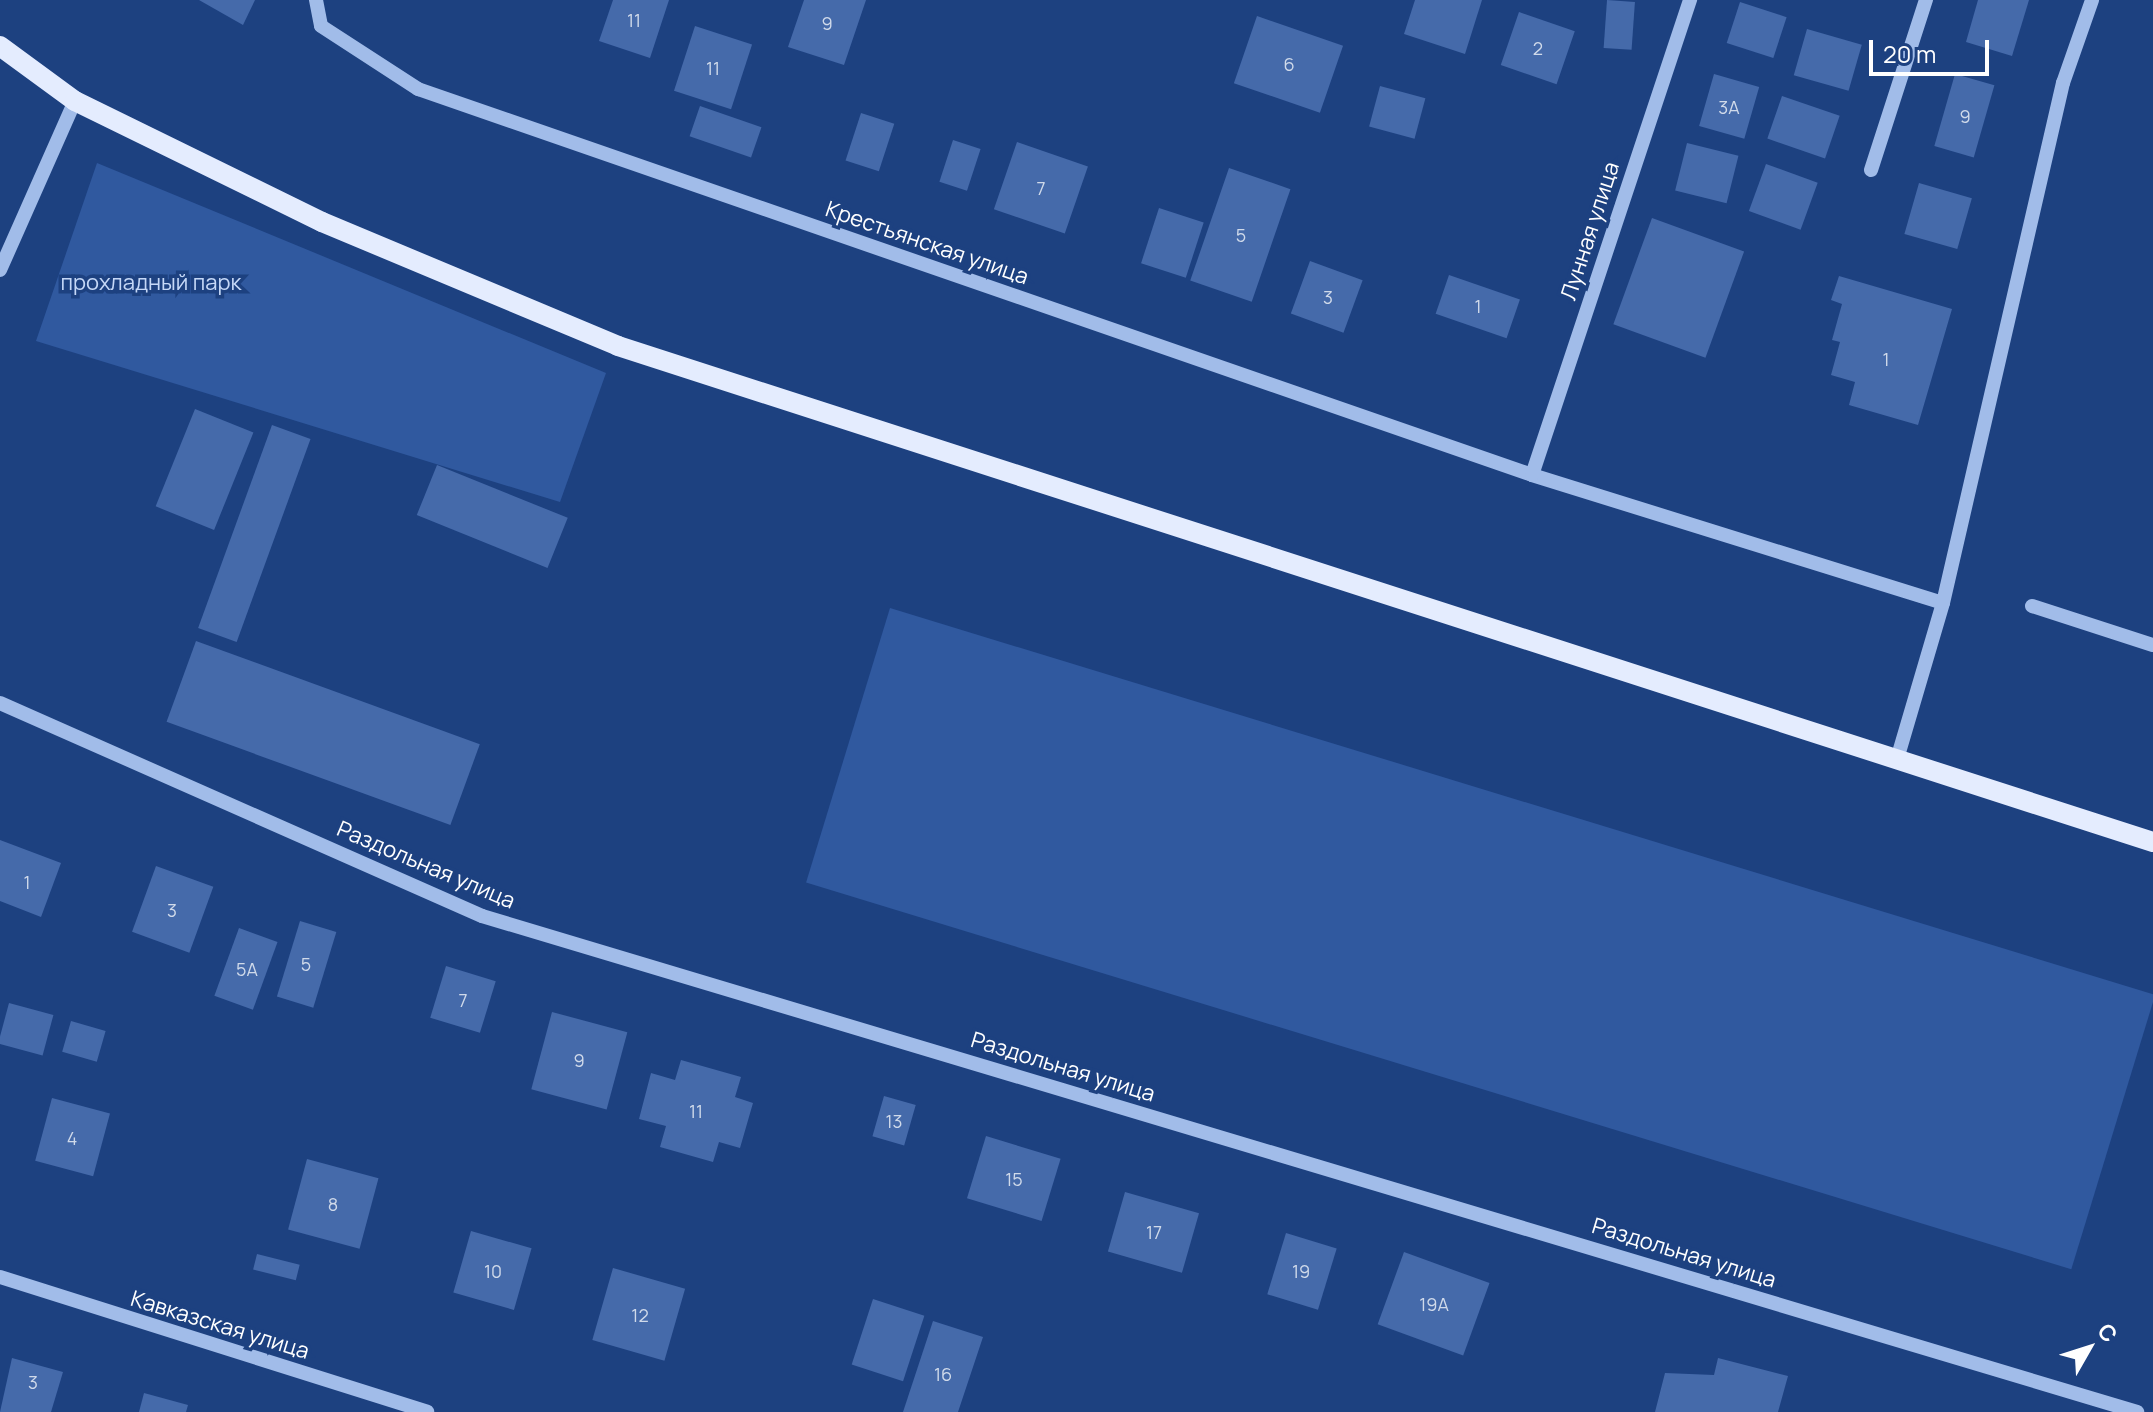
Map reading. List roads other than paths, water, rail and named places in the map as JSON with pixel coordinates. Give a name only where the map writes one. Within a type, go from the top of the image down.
[{"type":"main road","points":[[0,46],[75,101],[322,222],[618,346],[2153,842]]},
{"type":"street","name":"Крестьянская улица","points":[[316,0],[321,26],[418,89],[1532,475],[1943,603]]},
{"type":"street","name":"Лунная улица","points":[[1532,475],[1690,0]]},
{"type":"street","points":[[1871,170],[1926,0]]},
{"type":"street","points":[[1897,759],[1943,603],[2063,83],[2092,0]]},
{"type":"street","points":[[0,270],[75,101]]},
{"type":"street","points":[[2032,606],[2153,645]]},
{"type":"street","name":"Раздольная улица","points":[[0,703],[482,916],[2137,1412]]},
{"type":"street","name":"Кавказская улица","points":[[0,1277],[427,1412]]},
{"type":"park label","name":"прохладный парк","points":[[151,283]]}]
